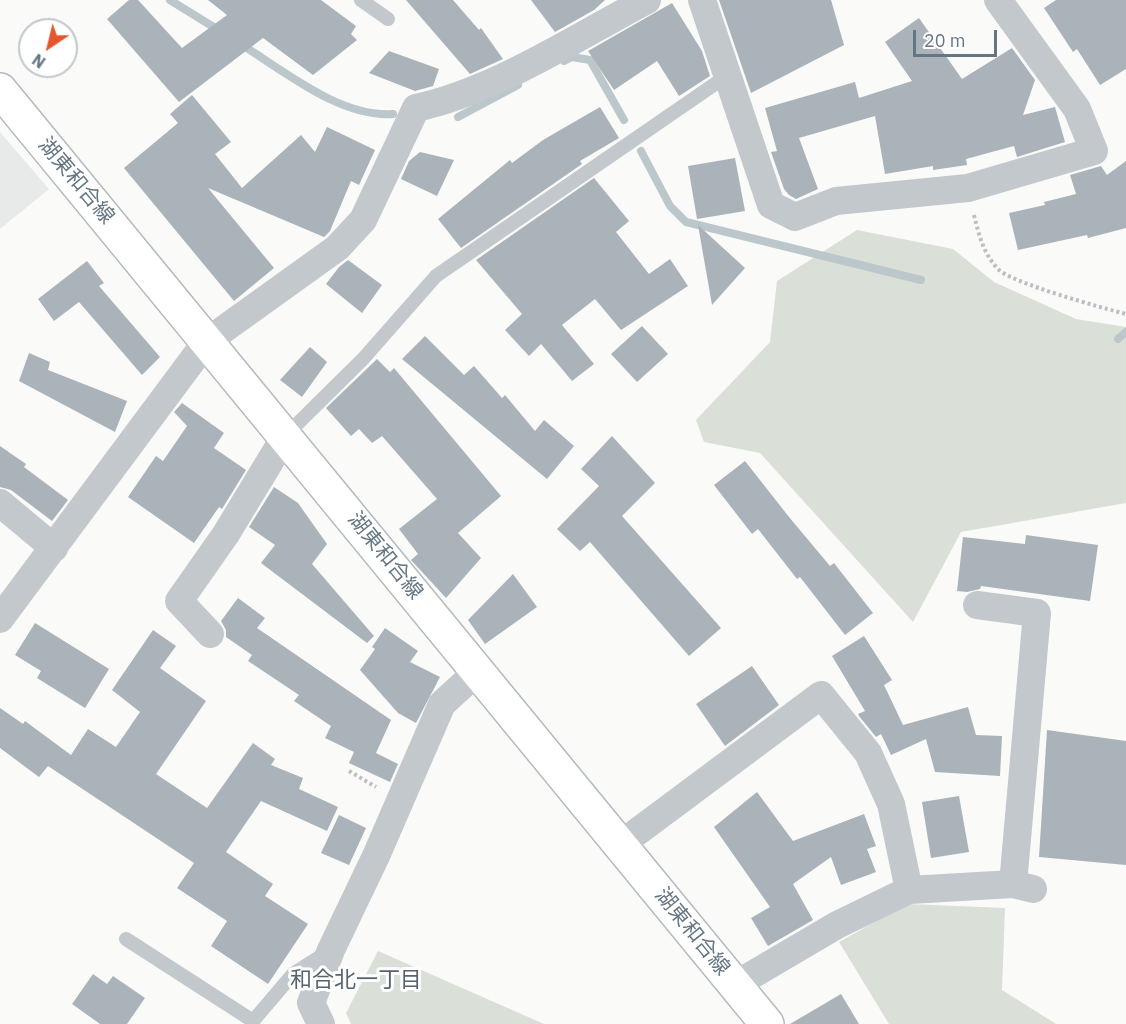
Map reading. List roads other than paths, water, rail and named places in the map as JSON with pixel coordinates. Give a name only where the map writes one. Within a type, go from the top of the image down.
[{"type":"main road","name":"湖東和合線","points":[[0,90],[206,342],[286,435],[767,1024]]},
{"type":"street","points":[[0,619],[206,342],[338,248],[363,220],[416,108],[445,102],[487,85],[647,0]]},
{"type":"street","points":[[702,0],[771,205],[795,217],[836,201],[968,188],[1094,151],[1077,109],[998,0]]},
{"type":"street","points":[[210,634],[179,601],[226,534],[286,435]]},
{"type":"street","points":[[0,503],[54,548]]},
{"type":"street","points":[[735,985],[837,925],[909,890],[1023,886],[1037,613],[977,605]]},
{"type":"street","points":[[321,1024],[311,1003],[331,950],[376,856],[441,704],[478,671]]},
{"type":"street","points":[[621,844],[821,695],[868,753],[891,804],[909,890]]},
{"type":"lane","points":[[362,0],[388,19]]},
{"type":"lane","points":[[286,435],[363,359],[436,276],[728,75]]},
{"type":"lane","points":[[126,939],[253,1021],[293,974],[331,950]]},
{"type":"waterway","points":[[170,0],[220,31]]},
{"type":"waterway","points":[[239,43],[293,78],[333,100],[373,113],[393,114]]},
{"type":"waterway","points":[[564,61],[572,57],[590,60],[624,120]]},
{"type":"waterway","points":[[458,117],[518,85]]},
{"type":"waterway","points":[[641,151],[670,206],[686,222],[921,280]]},
{"type":"waterway","points":[[1118,339],[1126,332]]},
{"type":"district","name":"和合北一丁目","points":[[356,981]]}]
